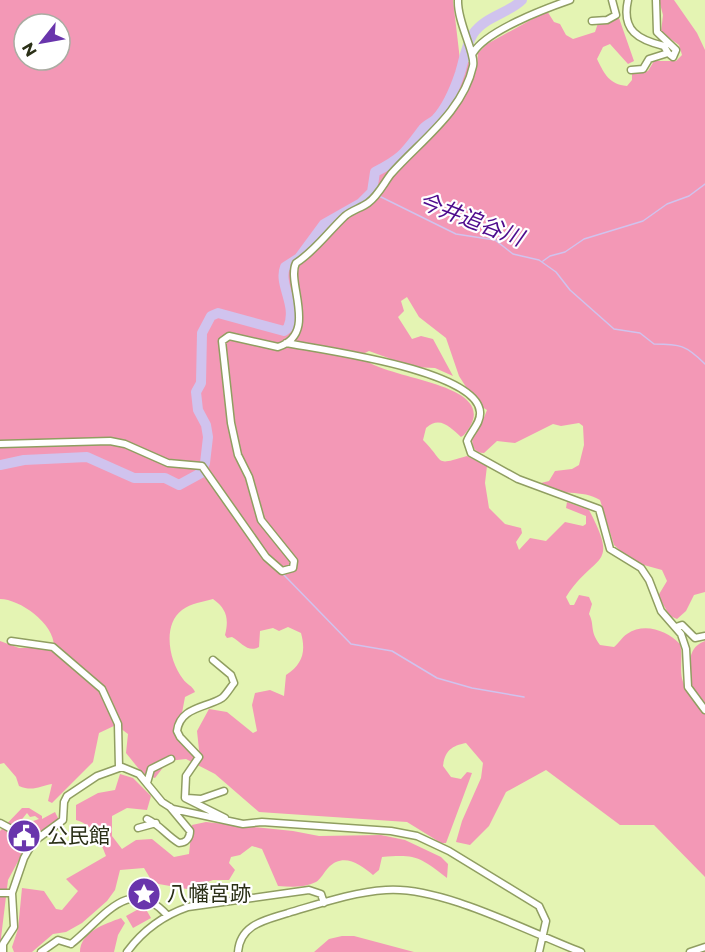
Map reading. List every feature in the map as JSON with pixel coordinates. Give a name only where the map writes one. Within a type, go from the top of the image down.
[{"type":"street","points":[[0,444],[110,441],[125,444],[168,463],[202,466],[266,557],[287,572],[295,566],[294,561],[261,520],[249,477],[238,455],[231,423],[226,365],[220,346],[222,341],[229,336],[267,346],[278,347],[286,343],[297,327],[300,309],[293,272],[296,263],[311,253],[350,212],[373,198],[453,107],[473,65],[473,53],[459,23],[458,0]]},
{"type":"street","points":[[473,53],[479,43],[492,35],[536,13],[570,0]]},
{"type":"street","points":[[592,21],[607,20],[616,15],[612,0]]},
{"type":"street","points":[[628,0],[629,24],[634,35],[644,41],[664,46],[673,57],[676,50],[657,32],[656,0]]},
{"type":"street","points":[[631,70],[643,69],[649,59],[668,53]]},
{"type":"street","points":[[286,343],[359,356],[429,374],[461,387],[472,396],[480,410],[477,423],[467,441],[471,453],[519,479],[599,509],[610,549],[641,568],[649,580],[661,611],[685,641],[688,687],[705,710]]},
{"type":"street","points":[[676,627],[682,625],[695,638],[705,636]]},
{"type":"street","points":[[11,641],[53,647],[102,689],[118,724],[119,767]]},
{"type":"street","points":[[185,798],[186,776],[199,757],[180,737],[179,724],[197,708],[223,697],[234,682],[213,660]]},
{"type":"street","points":[[147,783],[151,769],[171,759]]},
{"type":"street","points":[[3,952],[3,944],[14,927],[12,893],[24,858],[34,841],[63,820],[64,802],[68,796],[97,776],[119,767],[135,772],[190,831],[188,839],[179,843],[167,836],[156,823],[147,819]]},
{"type":"street","points":[[185,798],[201,799],[224,791]]},
{"type":"street","points":[[185,798],[230,822]]},
{"type":"street","points":[[169,806],[230,822],[391,831],[417,836],[449,851],[539,906],[546,916],[539,952]]},
{"type":"street","points":[[0,823],[15,831],[24,828],[34,841]]},
{"type":"street","points":[[138,828],[156,823]]},
{"type":"street","points":[[127,952],[146,929],[167,915],[197,906],[309,890],[321,894],[324,903]]},
{"type":"street","points":[[238,952],[245,932],[258,923],[366,892],[411,891],[452,900],[581,952]]},
{"type":"street","points":[[0,893],[12,893]]},
{"type":"street","points":[[71,944],[117,903],[128,899],[150,900],[167,915]]},
{"type":"street","points":[[41,952],[58,940],[71,944]]},
{"type":"street","points":[[71,944],[72,952]]},
{"type":"street","points":[[690,952],[705,947]]},
{"type":"shaded area","points":[[0,0],[453,0],[460,60],[477,64],[478,53],[487,44],[547,11],[554,22],[560,24],[566,35],[573,39],[595,32],[598,23],[619,18],[634,61],[628,64],[610,44],[603,47],[597,59],[608,78],[627,86],[632,80],[632,74],[648,71],[654,61],[676,61],[682,55],[679,45],[661,32],[663,15],[659,0],[674,0],[697,33],[705,50],[705,592],[694,595],[686,611],[677,619],[670,616],[658,596],[667,581],[662,570],[633,562],[614,545],[600,500],[586,495],[541,487],[541,483],[549,481],[555,471],[572,469],[579,465],[584,445],[583,426],[579,423],[561,426],[553,424],[515,443],[497,441],[484,453],[476,450],[472,437],[481,425],[487,410],[477,404],[459,376],[446,338],[419,317],[407,297],[401,301],[404,311],[398,317],[412,339],[421,336],[433,339],[453,376],[435,368],[413,367],[369,351],[361,355],[371,364],[456,392],[470,403],[474,417],[464,435],[461,437],[445,424],[436,423],[426,428],[423,440],[441,460],[449,461],[467,456],[487,466],[485,483],[489,508],[505,524],[521,528],[522,533],[516,542],[519,550],[530,538],[546,541],[565,522],[583,526],[586,524],[586,516],[566,508],[567,502],[589,510],[603,542],[603,552],[600,559],[566,597],[570,605],[574,605],[579,595],[589,597],[592,604],[589,614],[594,635],[600,645],[614,647],[634,630],[648,628],[669,635],[680,644],[681,672],[686,687],[690,685],[690,660],[694,649],[705,641],[705,877],[654,825],[620,825],[546,770],[506,792],[489,826],[470,845],[456,842],[462,821],[481,778],[483,763],[466,743],[456,746],[447,753],[443,766],[451,777],[461,779],[467,772],[472,773],[446,843],[441,843],[407,822],[259,812],[215,774],[186,759],[168,761],[155,778],[143,774],[126,753],[128,734],[116,725],[99,733],[93,762],[52,803],[48,801],[52,784],[32,789],[24,788],[19,786],[16,777],[4,763],[0,764],[0,641],[19,648],[54,647],[53,638],[43,622],[26,608],[0,599]],"holes":[[[213,599],[226,615],[225,635],[227,638],[232,637],[245,647],[255,649],[259,647],[260,631],[273,628],[279,631],[288,627],[301,633],[303,651],[300,662],[286,675],[284,696],[270,690],[255,693],[252,705],[257,731],[253,733],[227,712],[209,709],[197,731],[200,759],[180,733],[176,723],[182,713],[185,697],[195,692],[183,679],[174,663],[170,634],[176,617],[182,610],[193,604]]]},
{"type":"shaded area","points":[[120,774],[133,778],[151,796],[147,810],[127,808],[112,816],[112,836],[122,849],[136,840],[152,839],[174,857],[189,854],[192,825],[206,822],[319,836],[381,835],[405,840],[441,857],[448,864],[447,878],[417,858],[393,856],[382,857],[379,870],[373,875],[363,867],[345,860],[334,863],[318,881],[311,884],[297,887],[278,886],[262,849],[252,846],[240,855],[231,857],[229,863],[235,870],[229,880],[213,880],[187,889],[153,883],[144,868],[120,870],[115,890],[107,901],[82,923],[66,932],[53,934],[32,952],[14,952],[12,947],[18,929],[22,888],[44,891],[56,909],[62,910],[78,891],[66,879],[106,856],[91,829],[76,820],[76,805],[98,793],[115,790]]},
{"type":"shaded area","points":[[22,808],[29,808],[42,816],[42,819],[55,812],[58,818],[57,823],[35,837],[27,828],[30,822],[39,819],[35,816],[30,817],[27,813],[19,823],[21,828],[14,835],[14,849],[22,854],[8,880],[1,938],[2,952],[0,952],[0,831]]},
{"type":"shaded area","points":[[144,906],[151,918],[133,928],[126,916]]},
{"type":"shaded area","points":[[121,918],[125,923],[118,935],[114,952],[80,952],[84,939],[89,934]]},
{"type":"shaded area","points":[[354,936],[414,952],[314,952],[329,939]]},
{"type":"waterway","points":[[0,465],[24,460],[87,457],[134,478],[165,478],[179,485],[201,473],[205,463],[208,437],[206,425],[198,410],[196,392],[201,383],[202,333],[211,316],[218,313],[284,331],[288,328],[291,311],[284,281],[285,267],[299,258],[324,224],[361,203],[372,192],[375,172],[402,155],[423,128],[436,119],[444,109],[456,85],[473,34],[483,23],[522,0]]},
{"type":"waterway","points":[[543,261],[550,256],[565,252],[584,239],[643,221],[667,204],[689,196],[705,184]]},
{"type":"waterway","name":"今井追谷川","points":[[377,195],[456,234],[495,240],[513,254],[539,260],[556,272],[570,290],[614,329],[640,333],[654,344],[682,347],[705,364]]},
{"type":"waterway","points":[[201,473],[206,478]]},
{"type":"waterway","points":[[283,574],[351,644],[392,651],[437,678],[472,688],[524,697]]},
{"type":"place","name":"公民館","points":[[24,836]]},
{"type":"place","name":"八幡宮跡","points":[[144,894]]}]
